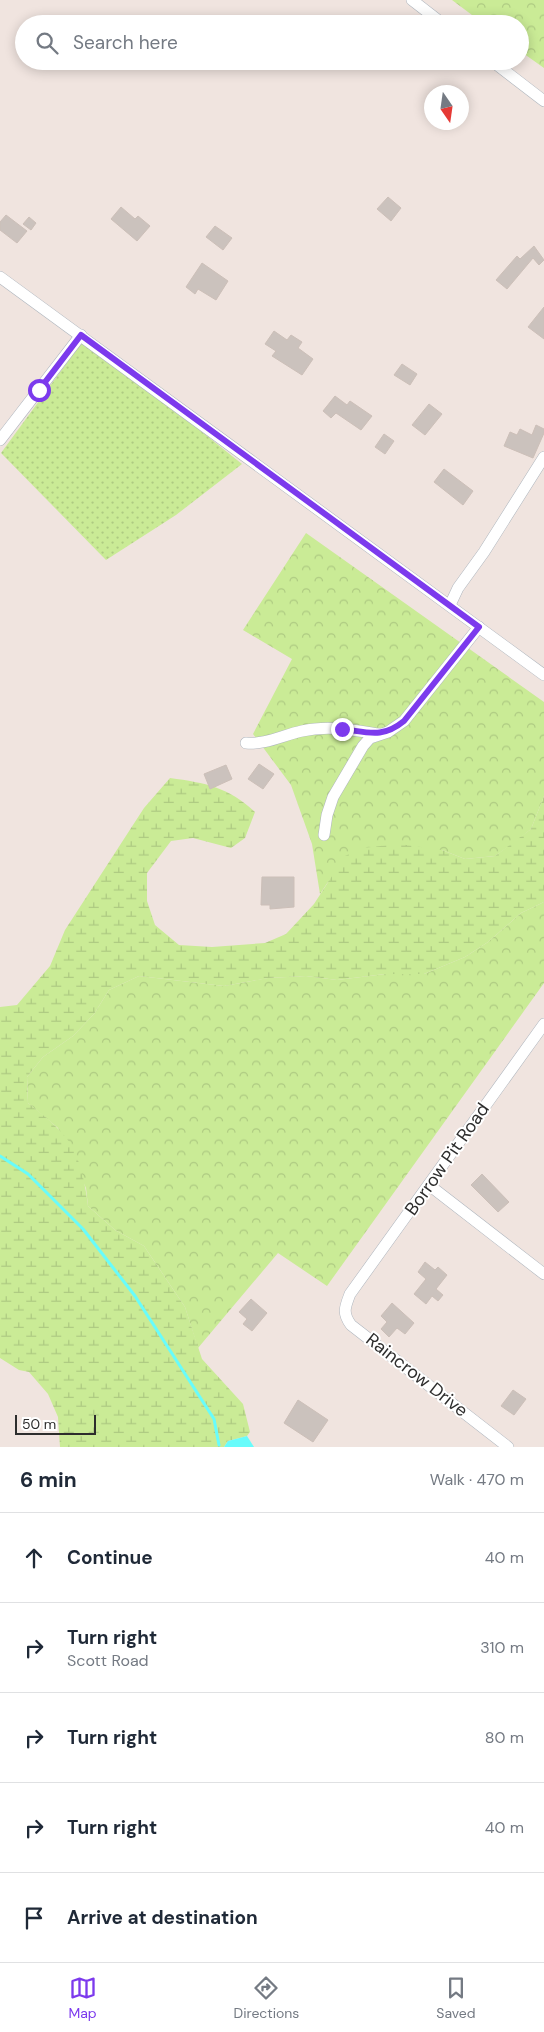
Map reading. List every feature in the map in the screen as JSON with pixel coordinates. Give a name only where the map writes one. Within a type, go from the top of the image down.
[{"type":"street","points":[[412,0],[431,15]]},
{"type":"street","points":[[504,70],[544,101]]},
{"type":"street","points":[[0,277],[544,675]]},
{"type":"street","points":[[0,440],[81,335]]},
{"type":"street","points":[[450,605],[458,588],[484,552],[544,457]]},
{"type":"street","points":[[324,835],[327,815],[333,797],[363,746],[370,738],[388,732],[404,721],[479,627]]},
{"type":"street","points":[[246,743],[255,744],[322,728],[380,734]]},
{"type":"street","name":"Borrow Pit Road","points":[[350,1294],[544,1024]]},
{"type":"street","points":[[429,1185],[544,1274]]},
{"type":"street","name":"Raincrow Drive","points":[[350,1294],[344,1308],[345,1315],[351,1325],[508,1447]]},
{"type":"green space","points":[[452,0],[544,0],[544,68],[529,57],[529,15],[472,15]]},
{"type":"green space","points":[[85,338],[242,464],[176,515],[106,560],[1,453]]},
{"type":"green space","points":[[306,533],[544,702],[544,796],[531,829],[495,856],[465,859],[442,850],[328,882],[320,894],[312,844],[291,785],[253,734],[292,659],[243,630]]},
{"type":"green space","points":[[170,778],[206,784],[226,792],[255,812],[245,838],[231,848],[193,838],[171,841],[147,873],[147,901],[155,925],[179,945],[212,947],[265,943],[286,934],[314,904],[345,856],[362,848],[399,844],[442,850],[465,859],[495,856],[531,829],[544,796],[544,902],[521,913],[488,942],[465,957],[424,974],[385,974],[337,980],[306,976],[269,978],[224,986],[139,976],[109,990],[94,1014],[73,1036],[43,1057],[27,1077],[28,1103],[56,1126],[74,1149],[80,1165],[88,1206],[115,1230],[144,1246],[185,1307],[202,1359],[243,1404],[250,1432],[247,1436],[228,1441],[224,1447],[60,1447],[58,1417],[48,1394],[29,1372],[19,1370],[0,1358],[0,1007],[17,1005],[50,966],[65,930],[144,808]]},
{"type":"green space","points":[[544,902],[544,983],[327,1286],[278,1253],[198,1348],[185,1307],[144,1246],[115,1230],[88,1206],[86,1188],[58,1128],[28,1103],[27,1077],[43,1057],[73,1036],[94,1014],[109,990],[139,976],[224,986],[268,978],[306,976],[337,980],[385,974],[424,974],[465,957],[488,942],[521,913]]},
{"type":"water","points":[[247,1436],[254,1447],[224,1447],[228,1441]]},
{"type":"building","points":[[388,197],[401,208],[391,221],[377,209]]},
{"type":"building","points":[[121,207],[135,219],[138,216],[150,226],[137,241],[111,219]]},
{"type":"building","points":[[6,215],[27,231],[17,243],[0,230],[0,222]]},
{"type":"building","points":[[29,217],[36,223],[31,230],[23,224]]},
{"type":"building","points":[[215,226],[232,238],[223,250],[206,237]]},
{"type":"building","points":[[534,246],[544,260],[539,265],[533,258],[507,289],[496,280],[517,256],[520,259]]},
{"type":"building","points":[[202,263],[228,281],[216,300],[198,289],[195,294],[186,287]]},
{"type":"building","points":[[544,307],[544,339],[528,327]]},
{"type":"building","points":[[274,331],[287,340],[291,335],[302,342],[298,348],[313,359],[302,375],[272,356],[276,351],[265,344]]},
{"type":"building","points":[[402,364],[417,374],[410,385],[394,375]]},
{"type":"building","points":[[335,396],[347,405],[350,401],[372,416],[361,430],[336,413],[331,418],[323,411]]},
{"type":"building","points":[[429,404],[442,414],[425,435],[412,425]]},
{"type":"building","points":[[536,425],[544,429],[544,433],[533,458],[504,446],[510,432],[517,435],[520,429],[532,435]]},
{"type":"building","points":[[384,434],[394,441],[385,454],[375,447]]},
{"type":"building","points":[[444,469],[473,491],[463,505],[434,482]]},
{"type":"building","points":[[259,764],[274,774],[263,789],[248,779]]},
{"type":"building","points":[[226,765],[232,779],[210,789],[204,774]]},
{"type":"building","points":[[262,877],[294,877],[294,907],[270,909],[270,905],[261,905]]},
{"type":"building","points":[[482,1174],[509,1202],[498,1212],[471,1185]]},
{"type":"building","points":[[425,1262],[435,1270],[438,1267],[447,1275],[436,1289],[443,1295],[438,1301],[432,1296],[426,1304],[414,1294],[426,1279],[418,1272]]},
{"type":"building","points":[[251,1299],[267,1313],[252,1331],[243,1324],[247,1319],[239,1312]]},
{"type":"building","points":[[392,1303],[414,1323],[405,1334],[397,1328],[389,1337],[381,1329],[387,1322],[381,1316]]},
{"type":"building","points":[[513,1390],[526,1399],[514,1415],[501,1406]]},
{"type":"building","points":[[298,1400],[328,1420],[313,1442],[284,1423]]},
{"type":"waterway","points":[[0,1156],[28,1174],[83,1229],[135,1296],[214,1419],[219,1445]]},
{"type":"route","points":[[39,390],[81,335],[479,627],[404,721],[396,727],[380,734],[342,729]]}]
